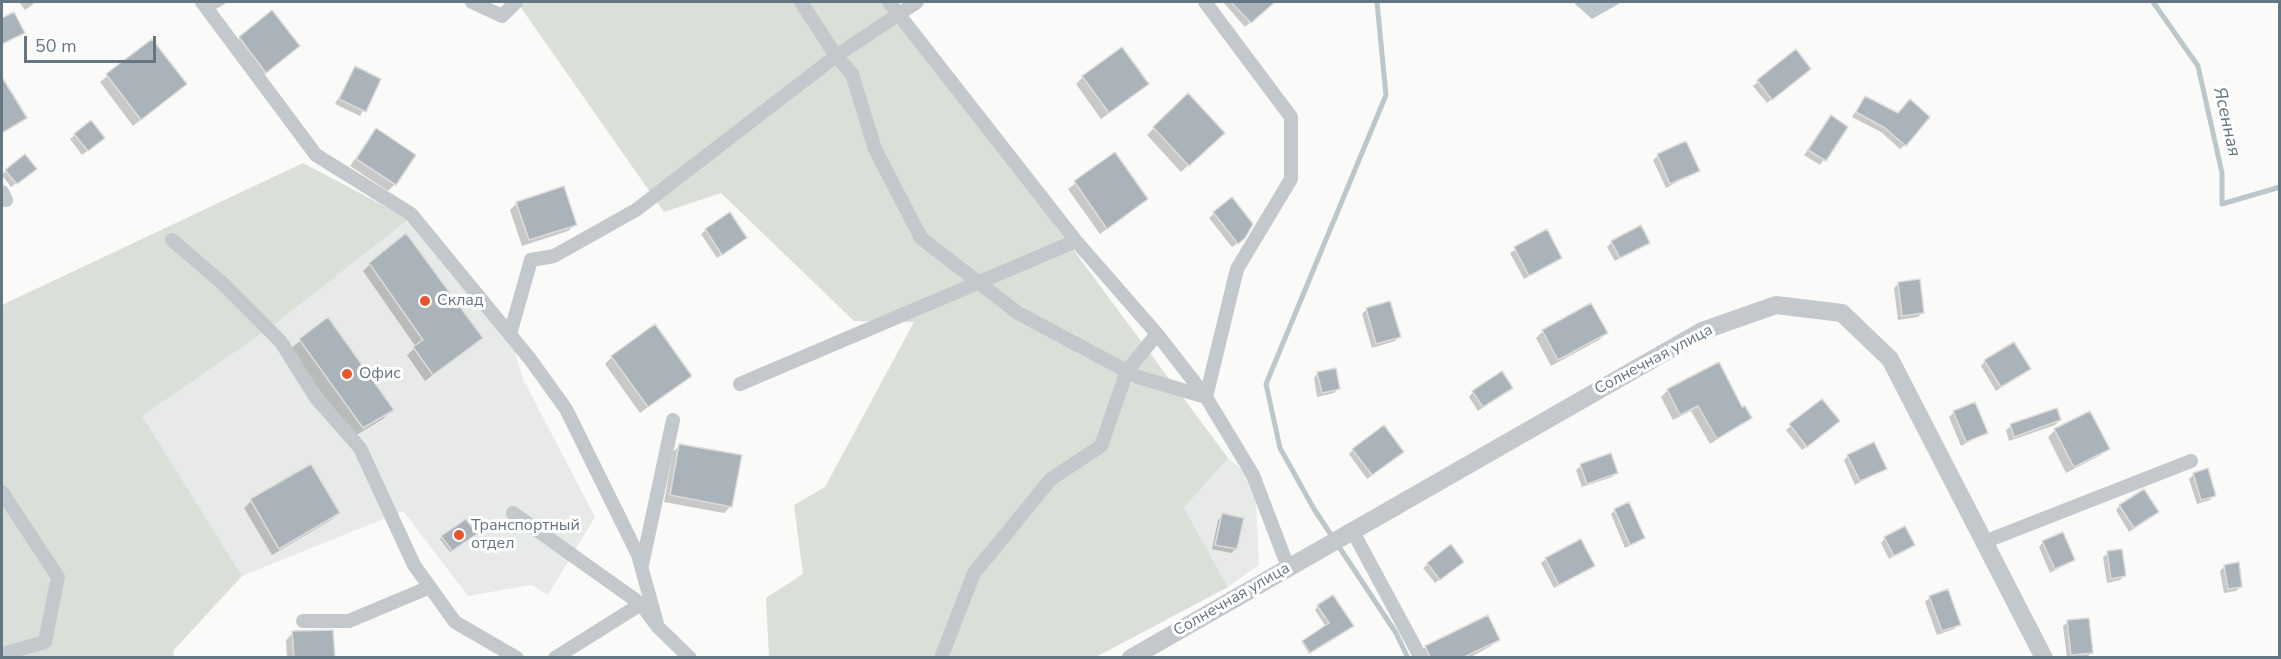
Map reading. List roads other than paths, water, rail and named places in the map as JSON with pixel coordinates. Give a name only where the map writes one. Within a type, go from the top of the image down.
[{"type":"street","points":[[202,2],[316,155],[411,214],[510,334],[566,409],[642,567],[658,627]]},
{"type":"street","points":[[472,2],[502,16],[516,2]]},
{"type":"street","points":[[801,2],[836,56],[852,74],[875,149],[921,238],[1018,313],[1127,372],[1206,397]]},
{"type":"street","points":[[890,2],[1076,242],[1157,334],[1206,397],[1253,475],[1288,567]]},
{"type":"street","points":[[510,334],[531,260],[554,256],[636,210],[836,56],[901,15],[916,2]]},
{"type":"street","points":[[1205,2],[1291,117],[1291,179],[1237,269],[1206,397]]},
{"type":"street","points":[[172,240],[222,282],[280,342],[316,399],[360,448],[414,565],[455,622],[517,657]]},
{"type":"street","points":[[740,384],[1076,242]]},
{"type":"street","name":"Солнечная улица","points":[[1131,657],[1702,331],[1776,305],[1842,313],[1890,359],[2044,657]]},
{"type":"street","points":[[941,657],[974,573],[1051,479],[1101,446],[1127,372],[1157,334]]},
{"type":"street","points":[[642,567],[673,420]]},
{"type":"street","points":[[1984,542],[2191,461]]},
{"type":"street","points":[[2,492],[58,577],[45,642],[2,654]]},
{"type":"street","points":[[513,513],[641,604],[658,627],[690,657]]},
{"type":"street","points":[[1352,530],[1421,657]]},
{"type":"street","points":[[303,621],[349,621],[430,587]]},
{"type":"street","points":[[555,657],[641,604]]},
{"type":"waterway","points":[[1377,2],[1386,95],[1266,384],[1280,448],[1314,509],[1396,633],[1408,658]]},
{"type":"waterway","name":"Ясенная","points":[[2153,2],[2198,66],[2222,173],[2222,204],[2280,187]]},
{"type":"place","name":"Склад","points":[[425,301]]},
{"type":"place","name":"Офис","points":[[347,374]]},
{"type":"place","name":"Транспортный отдел","points":[[459,535]]}]
